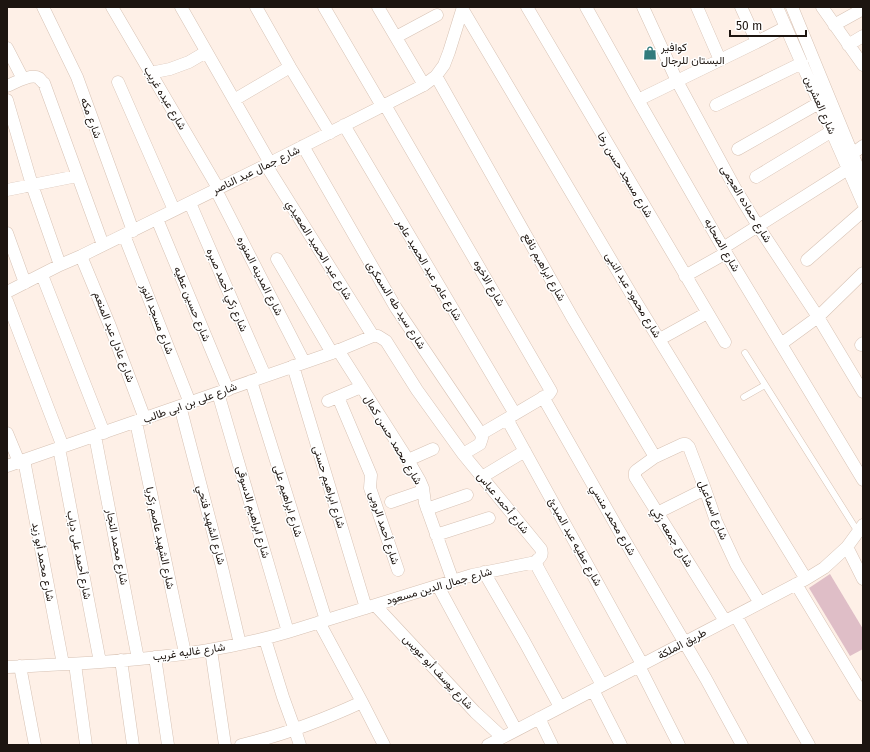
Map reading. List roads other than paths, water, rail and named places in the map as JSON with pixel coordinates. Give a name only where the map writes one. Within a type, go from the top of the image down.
[{"type":"street","name":"شارع مكه","points":[[43,7],[77,77],[128,233]]},
{"type":"street","name":"شارع عبده غريب","points":[[112,7],[217,189]]},
{"type":"street","name":"شارع عبد الحميد الصعيدي","points":[[181,7],[234,100],[268,164],[372,336]]},
{"type":"street","points":[[256,7],[330,133]]},
{"type":"street","points":[[324,7],[384,106]]},
{"type":"street","points":[[378,7],[424,85]]},
{"type":"street","name":"شارع مسجد حسن رخا","points":[[527,7],[725,342]]},
{"type":"street","name":"شارع الصحابه","points":[[586,7],[725,250],[863,480]]},
{"type":"street","name":"شارع حماده العجمى","points":[[643,7],[677,81],[735,188],[758,226],[818,317],[863,392]]},
{"type":"street","points":[[697,7],[720,60]]},
{"type":"street","points":[[741,7],[757,42]]},
{"type":"street","name":"شارع العشرين","points":[[777,7],[863,203]]},
{"type":"street","name":"شارع العشرين","points":[[792,7],[863,180]]},
{"type":"street","points":[[822,7],[863,65]]},
{"type":"street","name":"شارع جمال عبد الناصر","points":[[7,292],[190,203],[424,85],[436,76],[444,65],[463,9]]},
{"type":"street","name":"شارع محمود عبد النبى","points":[[463,9],[660,339],[801,582],[863,695]]},
{"type":"street","points":[[834,25],[863,9]]},
{"type":"street","points":[[396,37],[437,15]]},
{"type":"street","points":[[638,100],[786,27]]},
{"type":"street","points":[[848,45],[863,36]]},
{"type":"street","points":[[7,48],[23,79]]},
{"type":"street","points":[[150,73],[170,69],[189,62],[206,52]]},
{"type":"street","points":[[716,105],[802,63]]},
{"type":"street","points":[[234,100],[290,67]]},
{"type":"street","name":"شارع ابراهيم نافع","points":[[436,76],[572,317],[655,457]]},
{"type":"street","points":[[7,86],[23,79],[33,77],[38,78],[44,83],[102,245]]},
{"type":"street","points":[[118,82],[174,210]]},
{"type":"street","points":[[7,100],[32,185],[60,265]]},
{"type":"street","points":[[738,149],[819,103]]},
{"type":"street","name":"شارع الاخوه","points":[[384,106],[550,389],[550,392],[543,397]]},
{"type":"street","name":"شارع عامر عبد الحميد عامر","points":[[344,126],[511,416]]},
{"type":"street","points":[[756,176],[832,131]]},
{"type":"street","name":"شارع سيد طه السمكرى","points":[[303,146],[396,308],[481,434]]},
{"type":"street","points":[[852,154],[863,146]]},
{"type":"street","points":[[685,276],[758,226],[848,169]]},
{"type":"street","points":[[7,190],[77,176]]},
{"type":"street","name":"شارع المدينه المنوره","points":[[217,189],[299,364]]},
{"type":"street","name":"شارع زكي أحمد صبره","points":[[190,203],[264,376]]},
{"type":"street","points":[[807,260],[863,211]]},
{"type":"street","name":"شارع حسين عطيه","points":[[157,218],[223,391]]},
{"type":"street","points":[[7,233],[26,283]]},
{"type":"street","name":"شارع مسجد النور","points":[[128,233],[185,405]]},
{"type":"street","name":"شارع عادل عبد المنعم","points":[[81,256],[110,326],[140,421]]},
{"type":"street","name":"شارع محمد حسن كمال","points":[[277,259],[335,351],[361,387],[408,460],[422,485],[425,503],[453,581]]},
{"type":"street","points":[[781,344],[818,317],[863,273]]},
{"type":"street","name":"شارع محمد النجار","points":[[42,275],[100,434],[138,659]]},
{"type":"street","name":"شارع أحمد على دياب","points":[[7,301],[61,448],[100,662]]},
{"type":"street","points":[[660,339],[708,313]]},
{"type":"street","name":"شارع على بن ابى طالب","points":[[7,466],[185,405],[335,351],[372,336]]},
{"type":"street","name":"شارع أحمد عباس","points":[[372,336],[378,336],[386,341],[417,390],[463,454],[541,549],[541,556],[536,562]]},
{"type":"street","name":"شارع ابراهيم حسنى","points":[[299,364],[370,607]]},
{"type":"street","name":"شارع ابراهيم على","points":[[251,381],[322,621],[384,745]]},
{"type":"street","name":"شارع أحمد الروبى","points":[[361,387],[333,399],[371,475],[370,488],[398,570]]},
{"type":"street","name":"شارع ابراهيم الدسوقى","points":[[223,391],[288,632]]},
{"type":"street","points":[[463,454],[480,444],[482,438],[481,434],[543,397]]},
{"type":"street","name":"شارع محمد منسي","points":[[543,397],[706,679],[742,745]]},
{"type":"street","name":"شارع الشهيد فتحي","points":[[185,405],[240,644]]},
{"type":"street","name":"شارع عطيه عبد المبدئ","points":[[511,416],[525,451],[640,665],[679,745]]},
{"type":"street","name":"شارع الشهيد عاصم زكريا","points":[[140,421],[185,653]]},
{"type":"street","name":"شارع محمد أبو زيد","points":[[7,433],[22,461],[69,664],[86,745]]},
{"type":"street","name":"شارع اسماعيل","points":[[655,457],[682,444],[686,444],[689,447],[716,521],[726,543],[736,564],[760,603]]},
{"type":"street","points":[[408,460],[433,449]]},
{"type":"street","points":[[482,477],[525,451]]},
{"type":"street","name":"شارع جمعه زكي","points":[[655,457],[637,470],[635,478],[725,621]]},
{"type":"street","points":[[657,513],[705,489]]},
{"type":"street","points":[[391,502],[423,492]]},
{"type":"street","points":[[427,509],[467,495]]},
{"type":"street","points":[[436,535],[489,518]]},
{"type":"street","name":"طريق الملكة","points":[[488,745],[509,737],[539,718],[801,582],[824,568],[846,547],[860,529]]},
{"type":"street","points":[[846,547],[863,579]]},
{"type":"street","points":[[536,562],[598,688],[621,745]]},
{"type":"street","name":"شارع جمال الدين مسعود","points":[[370,607],[484,572],[536,562]]},
{"type":"street","points":[[484,572],[560,707]]},
{"type":"street","points":[[438,586],[509,737]]},
{"type":"street","name":"شارع غاليه غريب","points":[[7,667],[138,659],[211,650],[265,639],[370,607]]},
{"type":"street","name":"شارع يوسف أبو عويس","points":[[370,607],[475,712],[509,737]]},
{"type":"street","points":[[736,616],[809,745]]},
{"type":"street","points":[[265,639],[300,745]]},
{"type":"street","points":[[211,650],[225,745]]},
{"type":"street","points":[[155,657],[168,745]]},
{"type":"street","points":[[121,660],[133,745]]},
{"type":"street","points":[[20,666],[35,745]]},
{"type":"street","points":[[241,745],[295,730],[362,702]]},
{"type":"street","points":[[539,718],[552,745]]},
{"type":"lane","points":[[745,354],[860,529]]},
{"type":"lane","points":[[744,397],[765,384]]},
{"type":"place","name":"كوافير البستان للرجال","points":[[650,53]]}]
